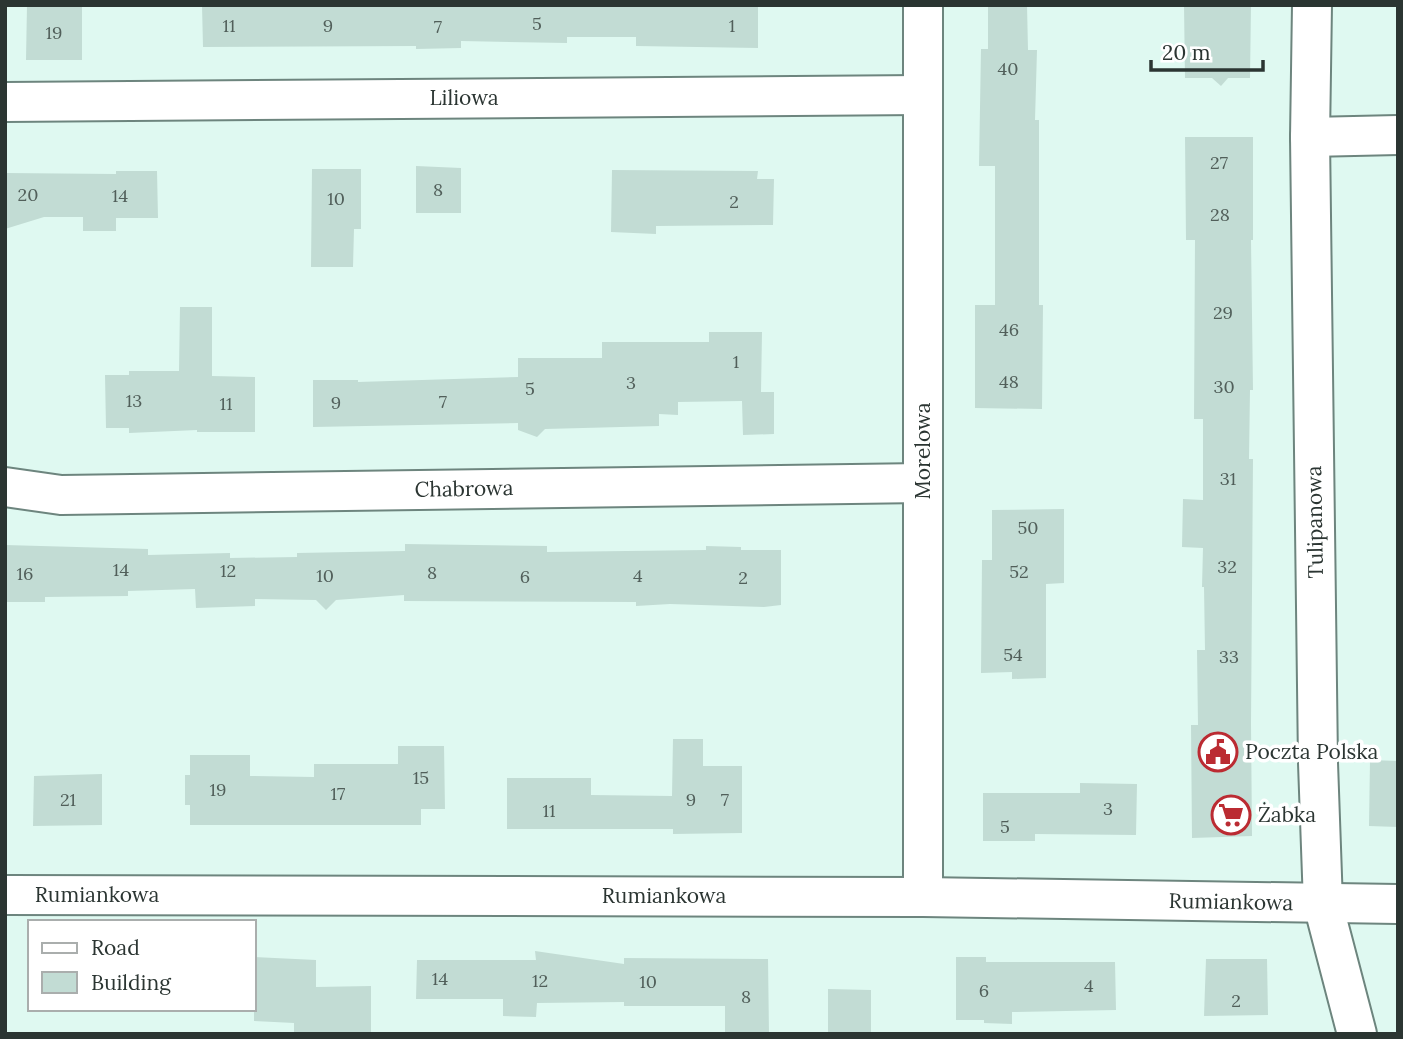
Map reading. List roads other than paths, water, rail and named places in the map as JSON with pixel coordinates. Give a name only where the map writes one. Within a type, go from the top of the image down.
[{"type":"street","name":"Morelowa","points":[[923,5],[923,897]]},
{"type":"street","name":"Tulipanowa","points":[[1312,5],[1310,136],[1318,763],[1323,904],[1356,1034]]},
{"type":"street","name":"Liliowa","points":[[5,102],[922,95]]},
{"type":"street","points":[[1310,136],[1398,135]]},
{"type":"street","name":"Chabrowa","points":[[5,487],[61,495],[923,483]]},
{"type":"street","name":"Rumiankowa","points":[[5,895],[923,897],[1398,904]]},
{"type":"place","name":"Poczta Polska","points":[[1218,752]]},
{"type":"place","name":"Żabka","points":[[1231,815]]}]
